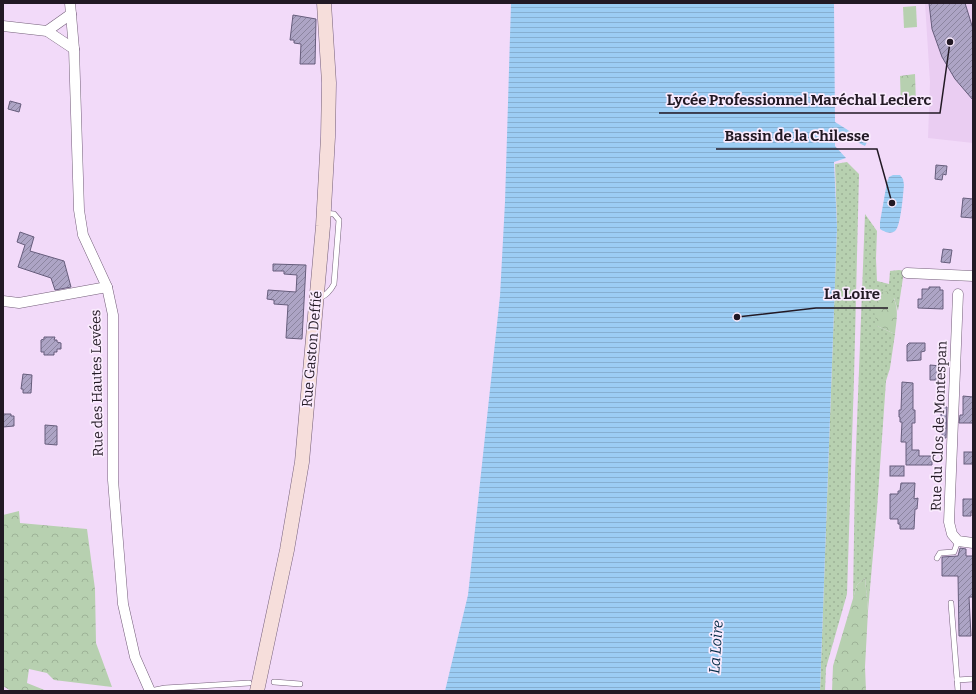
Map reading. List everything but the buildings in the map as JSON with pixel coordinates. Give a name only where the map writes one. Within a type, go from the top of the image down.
[{"type":"main road","name":"Rue Gaston Deffié","points":[[253,687],[287,550],[302,462],[317,298],[328,137],[329,83],[324,3]]},
{"type":"street","name":"Rue des Hautes Levées","points":[[70,3],[74,49],[78,210],[83,235],[108,287],[113,315],[113,480],[123,604],[135,656],[150,691]]},
{"type":"street","points":[[47,31],[71,14]]},
{"type":"street","points":[[3,26],[47,31],[74,49]]},
{"type":"street","points":[[907,273],[973,276]]},
{"type":"street","points":[[3,301],[19,303],[108,287]]},
{"type":"street","name":"Rue du Clos de Montespan","points":[[958,294],[949,522],[952,534],[958,542]]},
{"type":"street","points":[[958,542],[973,543]]},
{"type":"lane","points":[[937,558],[940,553],[954,552],[958,542]]},
{"type":"lane","points":[[951,603],[958,691]]},
{"type":"lane","points":[[957,680],[973,679]]},
{"type":"lane","points":[[274,682],[300,684]]},
{"type":"lane","points":[[150,691],[166,688],[253,687]]},
{"type":"shaded area","points":[[925,3],[973,3],[973,143],[928,138],[930,82]]},
{"type":"green space","points":[[916,6],[917,27],[904,28],[903,7]]},
{"type":"green space","points":[[915,74],[916,106],[901,107],[900,76]]},
{"type":"green space","points":[[847,162],[859,174],[847,594],[826,668],[825,691],[820,691],[837,227],[835,164]]},
{"type":"green space","points":[[865,214],[877,231],[877,281],[889,284],[890,271],[904,271],[898,311],[894,298],[877,326],[895,334],[890,368],[886,381],[868,611],[865,578],[857,585],[853,599],[855,474]]},
{"type":"green space","points":[[889,291],[895,301],[897,311],[895,334],[877,326],[874,311],[878,293]]},
{"type":"green space","points":[[19,511],[20,523],[87,529],[95,589],[96,643],[112,687],[54,680],[47,673],[29,669],[27,683],[47,691],[11,691],[3,686],[3,515]]},
{"type":"green space","points":[[865,578],[868,611],[865,667],[866,691],[832,691],[833,666],[857,585]]},
{"type":"water","points":[[511,3],[834,3],[835,122],[867,142],[865,146],[835,131],[835,146],[846,158],[834,162],[837,227],[820,691],[445,691],[468,595],[500,296],[505,202]]},
{"type":"water","points":[[893,175],[900,175],[903,179],[904,185],[899,223],[895,231],[889,233],[880,229],[880,222],[887,182],[889,177]]},
{"type":"place","name":"Lycée Professionnel Maréchal Leclerc","points":[[950,42]]},
{"type":"place","name":"Bassin de la Chilesse","points":[[892,203]]},
{"type":"place","name":"La Loire","points":[[737,317]]}]
